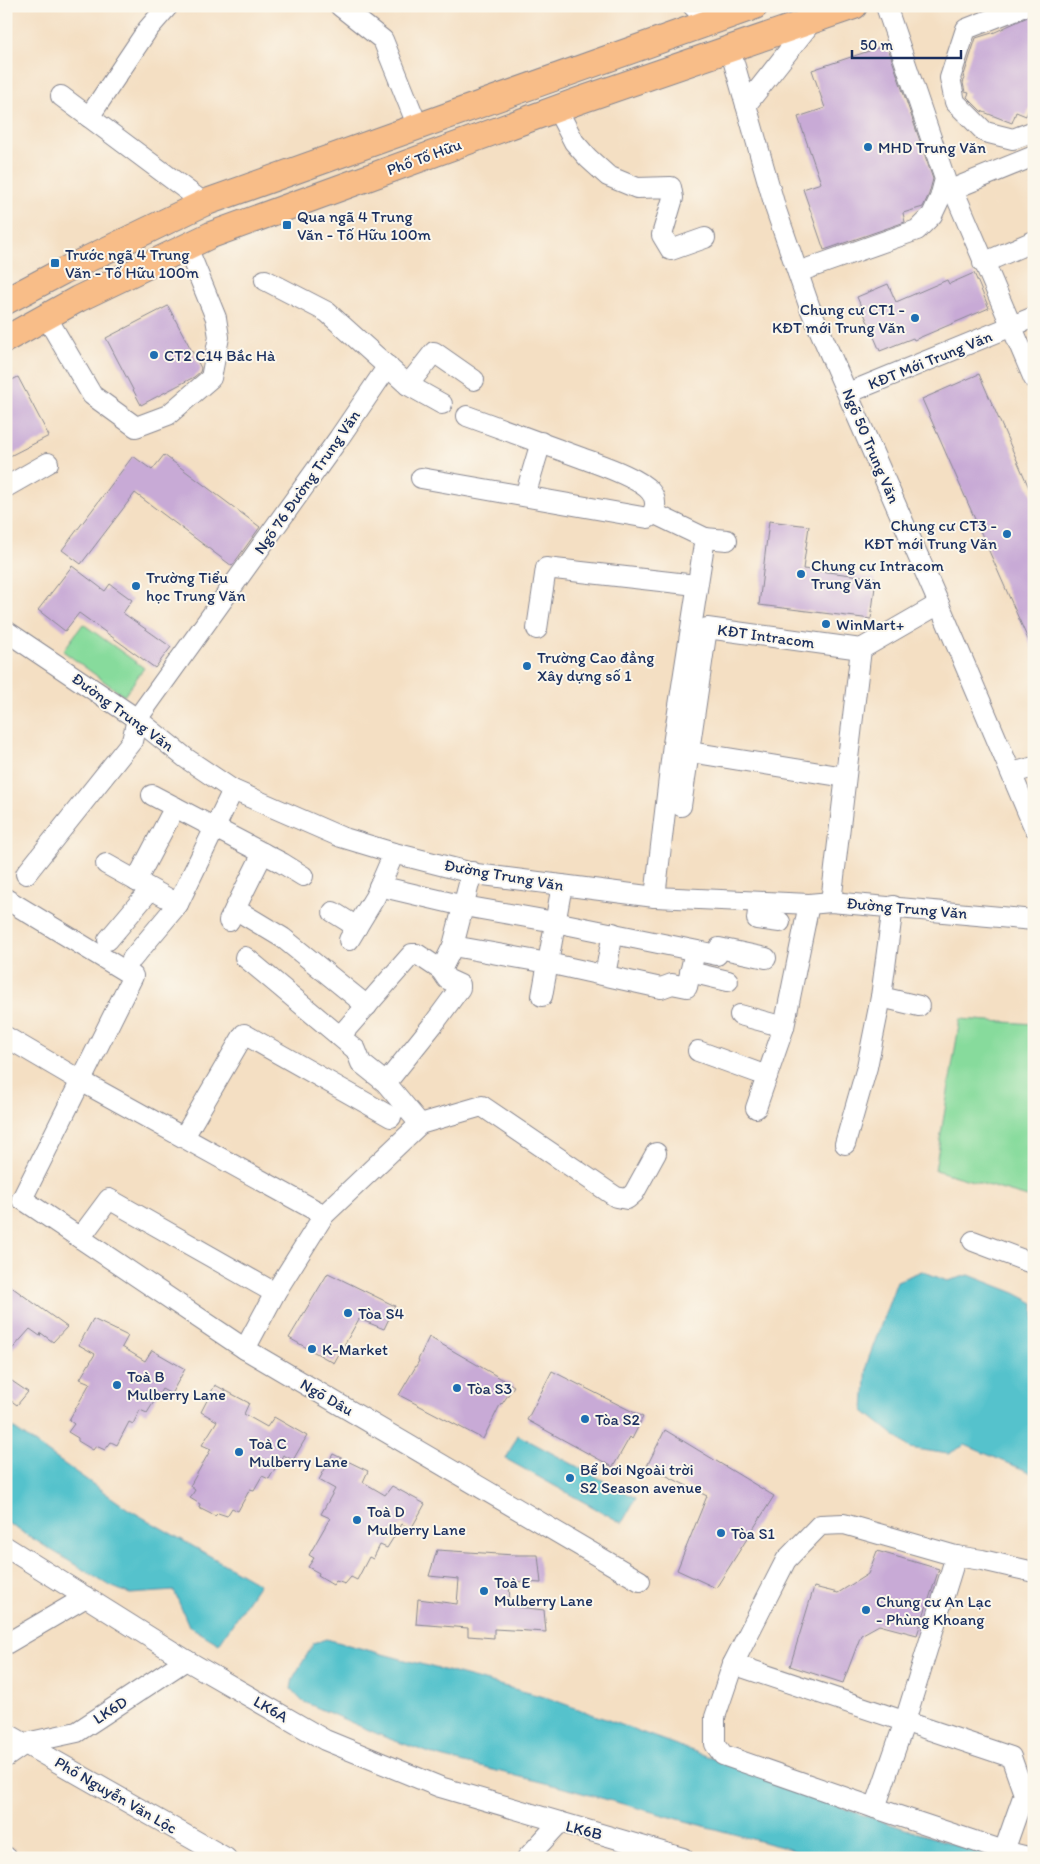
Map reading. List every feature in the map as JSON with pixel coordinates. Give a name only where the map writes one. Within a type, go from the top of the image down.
[{"type":"main road","name":"Phố Tố Hữu","points":[[6,301],[63,270],[204,203],[418,127],[701,14],[755,6]]},
{"type":"main road","name":"Phố Tố Hữu","points":[[6,339],[47,318],[78,299],[211,235],[557,109],[854,6]]},
{"type":"main road","points":[[302,167],[316,197]]},
{"type":"main road","points":[[63,270],[75,285],[78,299]]},
{"type":"street","points":[[89,117],[148,29],[168,6]]},
{"type":"street","points":[[340,6],[383,40],[418,127]]},
{"type":"street","points":[[798,272],[917,230],[932,215],[940,198],[945,179],[886,6]]},
{"type":"street","points":[[1025,6],[966,29],[950,78],[955,102],[985,132],[1013,140],[1034,131]]},
{"type":"street","points":[[746,105],[813,20]]},
{"type":"street","name":"Ngõ 50 Trung Văn","points":[[730,49],[765,173],[810,308],[1034,827]]},
{"type":"street","points":[[61,96],[204,203]]},
{"type":"street","points":[[557,109],[574,142],[608,176],[637,188],[671,186],[673,198],[662,236],[671,250],[705,238]]},
{"type":"street","name":"KĐT Mới Trung Văn","points":[[1034,156],[953,189],[1034,379]]},
{"type":"street","points":[[983,263],[1034,241]]},
{"type":"street","points":[[47,318],[92,395],[136,427],[168,415],[211,378],[219,337],[216,318],[187,247]]},
{"type":"street","points":[[265,280],[327,312],[408,384],[442,404]]},
{"type":"street","name":"KĐT Mới Trung Văn","points":[[848,393],[1034,317]]},
{"type":"street","points":[[408,384],[434,352],[474,380]]},
{"type":"street","name":"Ngõ 76 Đường Trung Văn","points":[[26,874],[132,741],[138,719],[339,438],[388,366]]},
{"type":"street","points":[[421,478],[648,518],[653,514],[655,506],[651,492],[638,482],[611,469],[467,416]]},
{"type":"street","points":[[525,496],[541,442]]},
{"type":"street","points":[[6,488],[48,463]]},
{"type":"street","points":[[653,514],[705,538],[727,540]]},
{"type":"street","points":[[655,897],[696,585],[705,538]]},
{"type":"street","points":[[537,629],[546,568],[696,585]]},
{"type":"street","points":[[831,902],[860,649],[939,604]]},
{"type":"street","name":"KĐT Intracom","points":[[681,806],[707,628],[860,649]]},
{"type":"street","name":"Đường Trung Văn","points":[[6,631],[138,719],[186,759],[233,790],[341,837],[394,853],[472,872],[655,897],[758,903],[808,904],[831,902],[894,906],[1034,920]]},
{"type":"street","points":[[690,752],[845,777]]},
{"type":"street","points":[[1012,773],[1034,767]]},
{"type":"street","points":[[132,959],[175,907],[233,790]]},
{"type":"street","points":[[152,795],[303,876]]},
{"type":"street","points":[[108,940],[133,886],[175,807]]},
{"type":"street","points":[[263,853],[232,915],[283,938],[367,1006]]},
{"type":"street","points":[[333,912],[353,934],[379,886],[394,853]]},
{"type":"street","points":[[106,864],[133,886],[175,907]]},
{"type":"street","points":[[440,970],[453,946],[472,872]]},
{"type":"street","points":[[542,996],[562,885]]},
{"type":"street","points":[[379,886],[464,906],[613,933],[717,956],[719,948],[766,958]]},
{"type":"street","points":[[6,899],[133,976],[81,1081],[14,1204]]},
{"type":"street","points":[[758,903],[756,920],[780,922]]},
{"type":"street","points":[[756,1108],[784,1027],[808,904]]},
{"type":"street","points":[[845,1144],[867,1067],[881,997],[894,906]]},
{"type":"street","points":[[605,975],[613,933]]},
{"type":"street","points":[[453,946],[548,962],[661,988],[672,984],[687,987],[695,951]]},
{"type":"street","points":[[342,1036],[412,954],[417,954],[440,970],[447,980],[460,985],[459,990],[386,1083]]},
{"type":"street","points":[[246,957],[342,1036],[356,1050],[361,1063],[386,1083],[420,1124]]},
{"type":"street","points":[[690,972],[728,981]]},
{"type":"street","points":[[881,997],[919,1006]]},
{"type":"street","points":[[740,1015],[784,1027]]},
{"type":"street","points":[[184,1137],[244,1034],[392,1117]]},
{"type":"street","points":[[6,1037],[81,1081],[324,1215]]},
{"type":"street","points":[[698,1051],[767,1076]]},
{"type":"street","points":[[244,1349],[275,1293],[324,1215],[420,1124],[482,1106],[616,1198],[627,1198],[634,1193],[656,1154]]},
{"type":"street","points":[[80,1238],[109,1199],[275,1293]]},
{"type":"street","name":"Ngõ Dâu","points":[[14,1204],[80,1238],[244,1349],[640,1581]]},
{"type":"street","points":[[973,1241],[1034,1264]]},
{"type":"street","points":[[1032,1858],[1004,1854],[723,1755],[715,1744],[715,1717],[733,1664],[786,1560],[820,1525],[844,1524],[956,1556],[1034,1572]]},
{"type":"street","name":"LK6A","points":[[6,1547],[186,1660],[325,1740],[440,1787],[560,1822]]},
{"type":"street","points":[[875,1808],[905,1721],[956,1556]]},
{"type":"street","points":[[6,1644],[86,1597]]},
{"type":"street","name":"LK6D","points":[[26,1743],[77,1732],[186,1660]]},
{"type":"street","points":[[733,1664],[1011,1757],[1024,1794],[1004,1854]]},
{"type":"street","name":"Phố Nguyễn Văn Lộc","points":[[6,1733],[226,1858]]},
{"type":"street","points":[[6,1757],[26,1743]]},
{"type":"street","name":"LK6B","points":[[527,1858],[560,1822],[683,1858]]},
{"type":"green space","points":[[83,624],[144,668],[124,696],[63,651]]},
{"type":"green space","points":[[960,1019],[1034,1024],[1034,1197],[1031,1198],[935,1170]]},
{"type":"water","points":[[922,1271],[947,1281],[969,1275],[1015,1293],[1034,1303],[1034,1474],[965,1445],[948,1454],[910,1448],[864,1411],[867,1363],[897,1281]]},
{"type":"water","points":[[6,1423],[128,1509],[259,1584],[219,1644],[189,1626],[174,1591],[130,1594],[108,1585],[6,1522]]},
{"type":"water","name":"Bể bơi Ngoài trời S2 Season avenue","points":[[518,1435],[636,1498],[622,1523],[506,1459]]},
{"type":"water","points":[[326,1639],[548,1698],[769,1779],[823,1801],[989,1855],[991,1858],[822,1858],[553,1785],[441,1757],[387,1738],[302,1701],[291,1689],[293,1678],[314,1643]]},
{"type":"building","points":[[1034,14],[1034,108],[1030,107],[1026,116],[1016,112],[1012,123],[981,111],[967,97],[969,93],[965,92],[963,83],[965,78],[963,78],[976,38],[995,32]]},
{"type":"building","name":"MHD Trung Văn","points":[[887,45],[933,179],[929,194],[923,207],[903,213],[905,222],[824,250],[803,189],[821,183],[798,117],[825,108],[812,70]]},
{"type":"building","name":"Chung cư CT1 - KĐT mới Trung Văn","points":[[974,273],[989,308],[914,340],[913,338],[880,351],[857,297],[888,284],[896,302],[947,280],[949,284]]},
{"type":"building","name":"CT2 C14 Bắc Hà","points":[[168,306],[201,368],[200,372],[141,405],[106,338]]},
{"type":"building","name":"Chung cư CT3 - KĐT mới Trung Văn","points":[[979,374],[1034,499],[1034,653],[922,399]]},
{"type":"building","points":[[18,377],[49,436],[6,458],[6,383]]},
{"type":"building","points":[[164,455],[260,527],[232,566],[135,493],[81,564],[62,550],[133,456],[152,470]]},
{"type":"building","name":"Chung cư Intracom Trung Văn","points":[[769,521],[809,526],[803,569],[876,578],[871,619],[759,605]]},
{"type":"building","points":[[72,566],[105,591],[110,584],[132,600],[123,613],[171,647],[155,668],[79,613],[65,631],[38,610]]},
{"type":"building","name":"Tòa S4","points":[[328,1273],[395,1306],[384,1329],[359,1319],[334,1363],[289,1338]]},
{"type":"building","points":[[6,1283],[67,1327],[53,1342],[41,1333],[40,1336],[30,1329],[6,1356]]},
{"type":"building","name":"Toà B Mulberry Lane","points":[[93,1319],[128,1336],[122,1347],[145,1361],[152,1350],[185,1369],[171,1394],[162,1389],[147,1413],[140,1410],[133,1424],[129,1422],[117,1445],[111,1442],[105,1450],[96,1446],[93,1450],[68,1432],[74,1424],[69,1420],[90,1383],[80,1379],[95,1354],[79,1345]]},
{"type":"building","name":"Tòa S3","points":[[429,1337],[514,1386],[501,1403],[483,1439],[399,1395],[419,1361]]},
{"type":"building","name":"Tòa S2","points":[[552,1371],[643,1417],[632,1439],[630,1437],[613,1467],[527,1420]]},
{"type":"building","points":[[6,1377],[28,1392],[17,1405],[6,1397]]},
{"type":"building","name":"Toà C Mulberry Lane","points":[[215,1385],[249,1403],[244,1414],[267,1427],[274,1417],[307,1436],[293,1460],[283,1455],[269,1479],[262,1476],[254,1490],[250,1489],[238,1511],[232,1508],[227,1516],[218,1513],[215,1516],[199,1508],[200,1504],[190,1498],[195,1490],[190,1486],[211,1449],[202,1445],[217,1421],[201,1412]]},
{"type":"building","name":"Tòa S1","points":[[665,1430],[774,1496],[716,1588],[677,1570],[707,1496],[647,1466]]},
{"type":"building","name":"Toà D Mulberry Lane","points":[[333,1454],[368,1471],[363,1482],[385,1495],[392,1486],[425,1504],[411,1529],[402,1524],[387,1548],[380,1545],[373,1559],[369,1557],[357,1580],[351,1577],[345,1584],[336,1581],[333,1585],[318,1576],[319,1573],[308,1567],[314,1558],[309,1555],[330,1518],[321,1514],[335,1489],[319,1480]]},
{"type":"building","name":"Toà E Mulberry Lane","points":[[437,1550],[538,1555],[541,1583],[509,1581],[510,1606],[544,1610],[546,1632],[494,1629],[494,1638],[468,1636],[468,1628],[416,1624],[418,1599],[457,1604],[459,1579],[429,1576]]},
{"type":"building","name":"Chung cư An Lạc - Phùng Khoang","points":[[877,1551],[939,1569],[917,1635],[879,1625],[861,1635],[843,1683],[790,1666],[814,1587],[838,1593],[868,1574]]},
{"type":"place","name":"MHD Trung Văn","points":[[868,147]]},
{"type":"place","name":"Qua ngã 4 Trung Văn - Tố Hữu 100m","points":[[287,225]]},
{"type":"place","name":"Trước ngã 4 Trung Văn - Tố Hữu 100m","points":[[55,263]]},
{"type":"place","name":"Chung cư CT1 - KĐT mới Trung Văn","points":[[915,318]]},
{"type":"place","name":"CT2 C14 Bắc Hà","points":[[154,355]]},
{"type":"place","name":"Chung cư CT3 - KĐT mới Trung Văn","points":[[1007,534]]},
{"type":"place","name":"Chung cư Intracom Trung Văn","points":[[801,574]]},
{"type":"place","name":"Trường Tiểu học Trung Văn","points":[[136,586]]},
{"type":"place","name":"WinMart+","points":[[826,624]]},
{"type":"place","name":"Trường Cao đẳng Xây dựng số 1","points":[[527,666]]},
{"type":"place","name":"Tòa S4","points":[[348,1313]]},
{"type":"place","name":"K-Market","points":[[312,1349]]},
{"type":"place","name":"Toà B Mulberry Lane","points":[[117,1385]]},
{"type":"place","name":"Tòa S3","points":[[457,1388]]},
{"type":"place","name":"Tòa S2","points":[[585,1419]]},
{"type":"place","name":"Toà C Mulberry Lane","points":[[239,1452]]},
{"type":"place","name":"Bể bơi Ngoài trời S2 Season avenue","points":[[570,1478]]},
{"type":"place","name":"Toà D Mulberry Lane","points":[[357,1520]]},
{"type":"place","name":"Tòa S1","points":[[721,1533]]},
{"type":"place","name":"Toà E Mulberry Lane","points":[[484,1591]]},
{"type":"place","name":"Chung cư An Lạc - Phùng Khoang","points":[[866,1610]]}]
